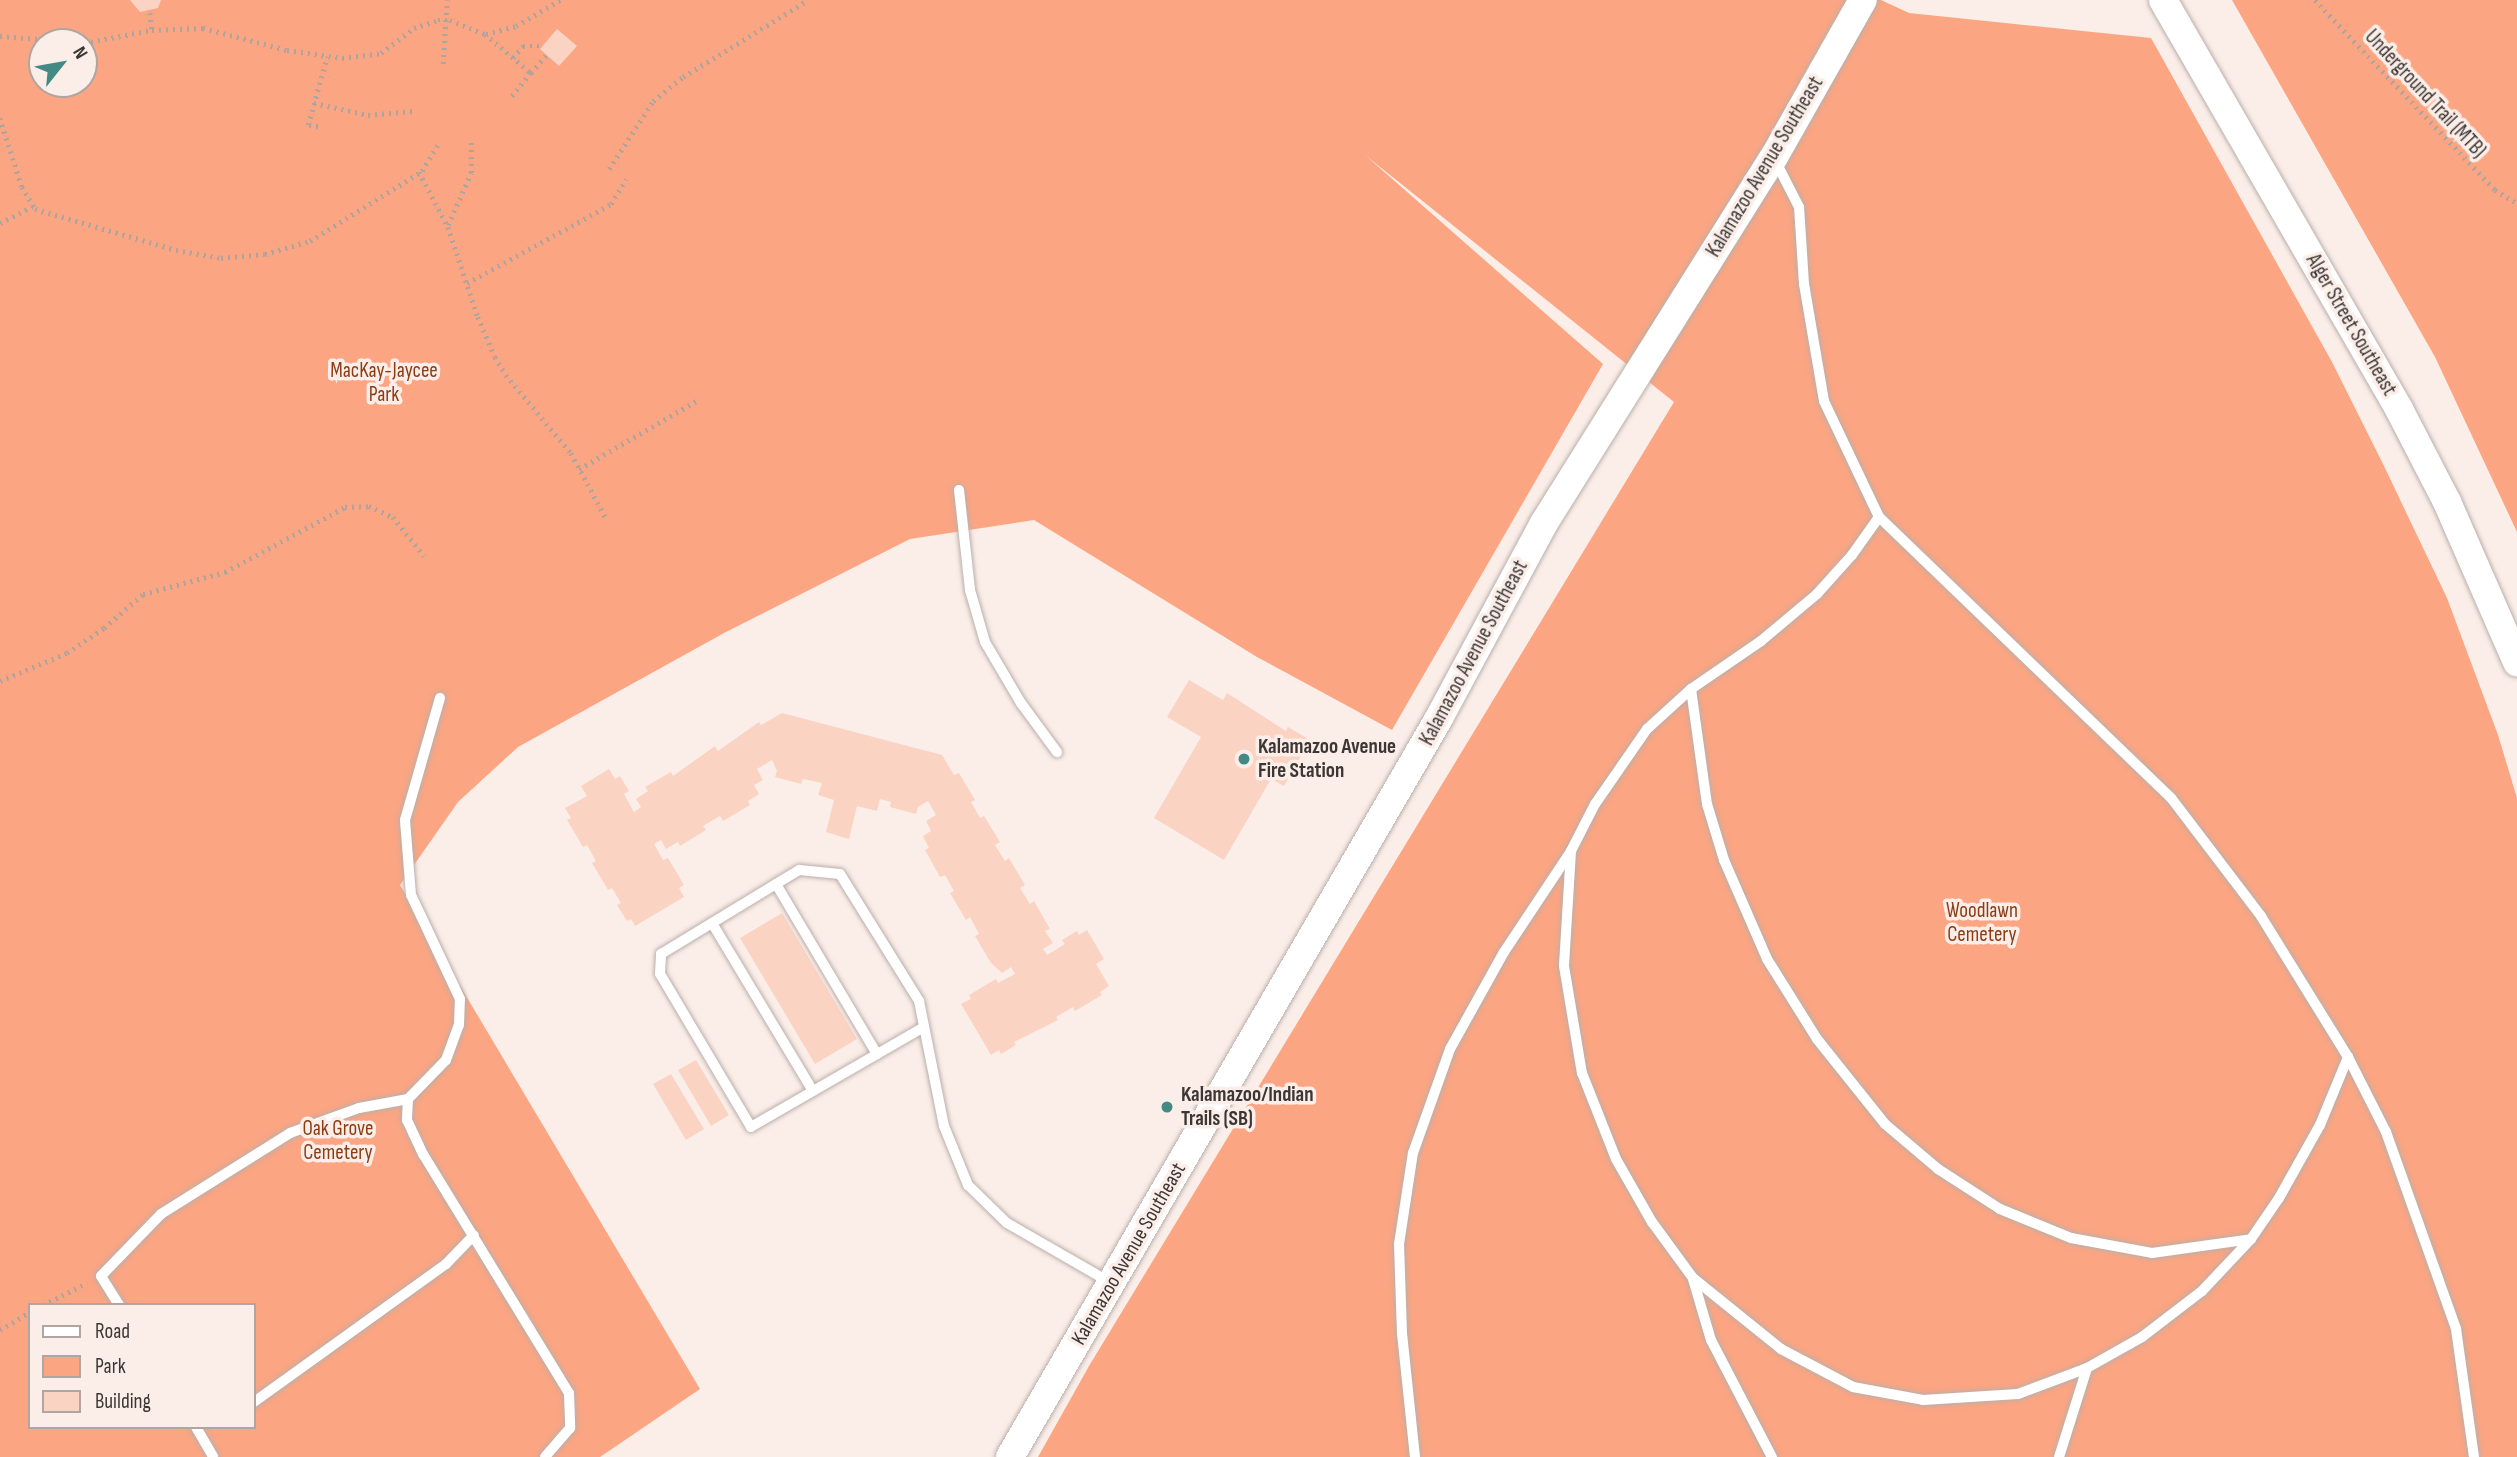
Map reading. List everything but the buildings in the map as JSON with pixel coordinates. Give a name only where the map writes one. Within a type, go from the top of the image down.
[{"type":"main road","name":"Kalamazoo Avenue Southeast","points":[[1010,1457],[1432,730],[1544,523],[1774,157],[1863,0]]},
{"type":"main road","name":"Alger Street Southeast","points":[[2163,0],[2399,408],[2452,514],[2517,662]]},
{"type":"lane","points":[[1774,157],[1799,207],[1804,284],[1824,401],[1879,517],[2171,798],[2261,916],[2348,1057],[2386,1132],[2456,1329],[2474,1457]]},
{"type":"lane","points":[[960,490],[970,590],[985,642],[1021,703],[1057,752]]},
{"type":"lane","points":[[1415,1457],[1402,1334],[1399,1244],[1413,1153],[1450,1049],[1504,952],[1571,851],[1595,804],[1647,729],[1691,689],[1761,641],[1817,594],[1852,555],[1879,517]]},
{"type":"lane","points":[[1691,689],[1707,804],[1724,860],[1767,959],[1817,1039],[1885,1124],[1938,1169],[2000,1209],[2071,1238],[2152,1253],[2251,1240]]},
{"type":"lane","points":[[118,1303],[101,1276],[161,1214],[290,1133],[359,1108],[408,1099],[446,1060],[459,1025],[460,999],[411,895],[405,820],[439,698]]},
{"type":"lane","points":[[1571,851],[1564,967],[1582,1073],[1616,1159],[1652,1222],[1693,1278],[1781,1349],[1853,1387],[1923,1400],[2018,1394],[2087,1368],[2142,1338],[2202,1291],[2251,1240],[2279,1198],[2320,1125],[2348,1057]]},
{"type":"lane","points":[[924,1027],[751,1127],[660,974],[661,954],[799,870],[840,874],[919,1001],[944,1126],[968,1185],[1007,1223],[1112,1283]]},
{"type":"lane","points":[[776,884],[877,1054]]},
{"type":"lane","points":[[712,923],[813,1091]]},
{"type":"lane","points":[[408,1099],[407,1120],[423,1154],[569,1393],[569,1428],[545,1457]]},
{"type":"lane","points":[[256,1401],[446,1264],[474,1235]]},
{"type":"lane","points":[[1693,1278],[1711,1340],[1772,1457]]},
{"type":"lane","points":[[2059,1457],[2087,1368]]},
{"type":"lane","points":[[198,1430],[213,1457]]},
{"type":"path","points":[[443,64],[447,0]]},
{"type":"path","points":[[485,34],[516,26],[560,0]]},
{"type":"path","points":[[609,169],[653,101],[683,77],[808,0]]},
{"type":"path","name":"Underground Trail (MTB)","points":[[2315,0],[2494,190],[2517,203]]},
{"type":"path","points":[[150,13],[152,30]]},
{"type":"path","points":[[98,40],[152,30],[203,28],[286,50],[327,57],[355,57],[381,53],[414,28],[445,20],[463,23],[485,34],[531,73]]},
{"type":"path","points":[[0,36],[28,38]]},
{"type":"path","points":[[513,58],[523,46],[542,46]]},
{"type":"path","points":[[511,98],[546,55]]},
{"type":"path","points":[[318,127],[308,125],[327,57]]},
{"type":"path","points":[[314,103],[368,115],[413,111]]},
{"type":"path","points":[[0,118],[32,207],[41,212],[176,250],[221,258],[241,257],[310,241],[419,172],[429,164],[439,143]]},
{"type":"path","points":[[447,225],[471,173],[471,142]]},
{"type":"path","points":[[419,172],[447,225],[487,341],[500,366],[566,446],[607,520]]},
{"type":"path","points":[[467,283],[611,204],[626,179]]},
{"type":"path","points":[[0,223],[32,207]]},
{"type":"path","points":[[579,469],[698,400]]},
{"type":"path","points":[[0,681],[67,653],[98,633],[143,594],[225,572],[345,507],[369,506],[387,513],[400,522],[424,556]]},
{"type":"path","points":[[47,1303],[101,1276]]},
{"type":"path","points":[[0,1330],[28,1313]]},
{"type":"green space","points":[[0,0],[1881,0],[1909,13],[2151,38],[2332,362],[2383,464],[2447,598],[2498,735],[2517,798],[2517,1457],[1038,1457],[1089,1366],[1674,402],[1365,155],[1603,364],[1392,730],[1257,657],[1034,520],[910,539],[724,633],[518,747],[458,802],[400,885],[700,1389],[600,1457],[0,1457]]},
{"type":"green space","points":[[2232,0],[2517,0],[2517,532],[2435,357]]},
{"type":"place","name":"Kalamazoo Avenue Fire Station","points":[[1244,759]]},
{"type":"place","name":"Kalamazoo/Indian Trails (SB)","points":[[1167,1107]]},
{"type":"park label","name":"MacKay-Jaycee Park","points":[[384,383]]},
{"type":"park label","name":"Woodlawn Cemetery","points":[[1982,923]]},
{"type":"park label","name":"Oak Grove Cemetery","points":[[338,1141]]}]
